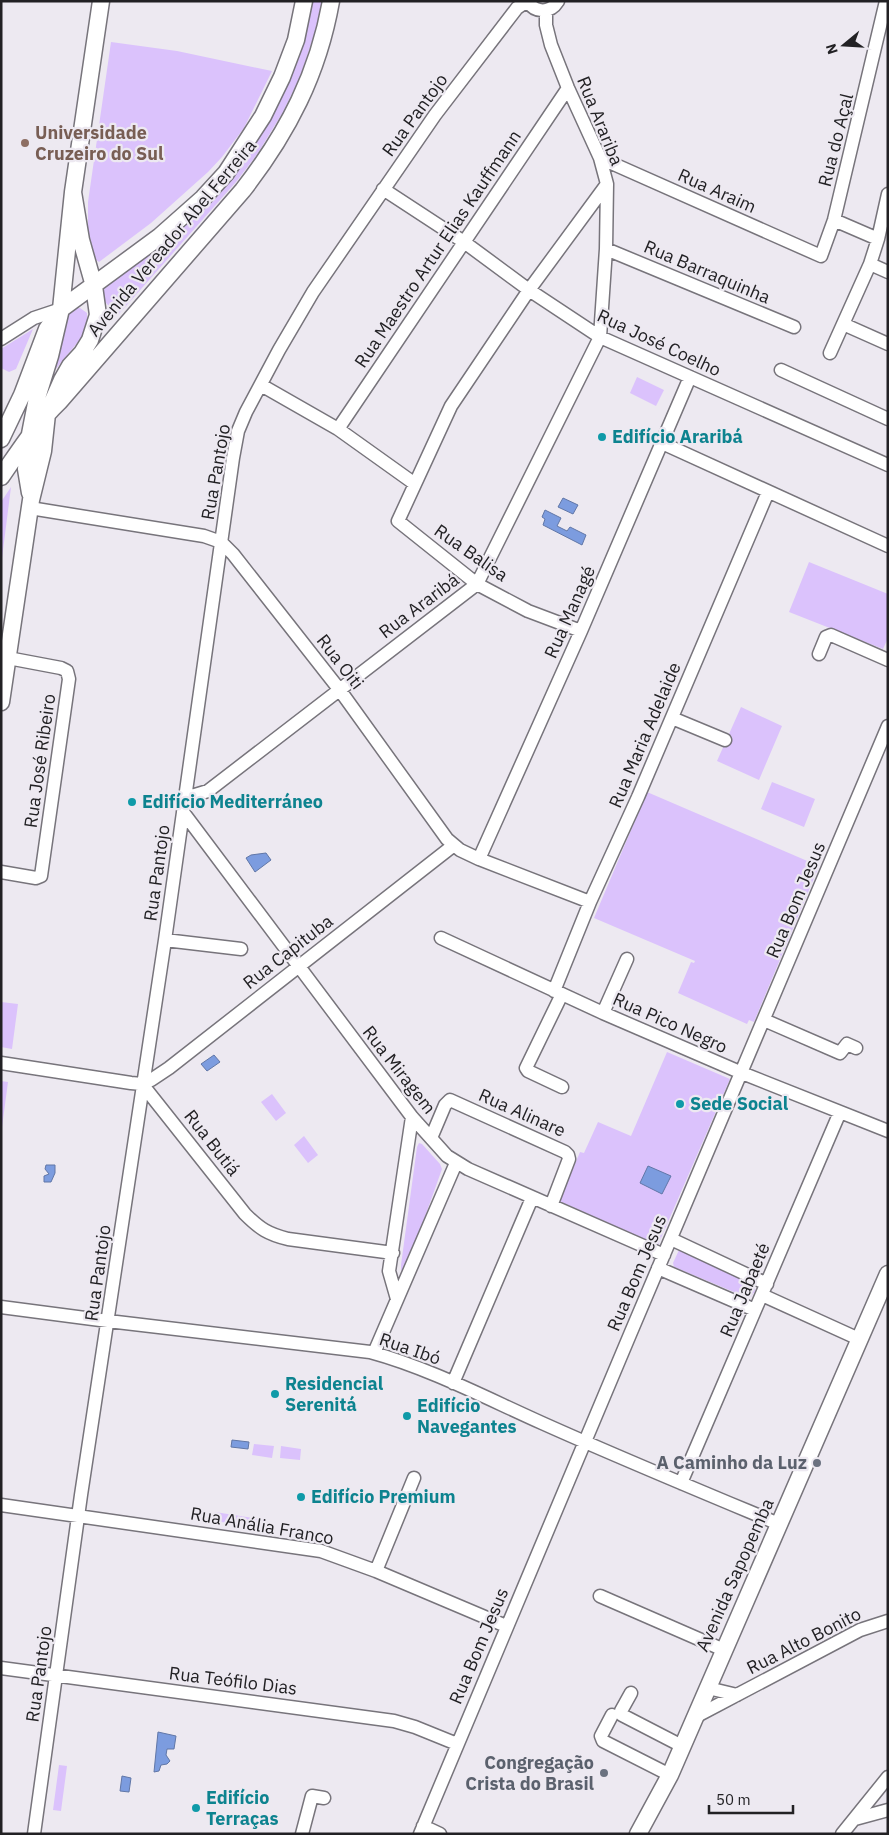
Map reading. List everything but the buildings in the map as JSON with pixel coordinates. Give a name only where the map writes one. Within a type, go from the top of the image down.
[{"type":"main road","points":[[30,504],[26,469],[30,434],[37,398],[50,356],[61,309],[74,192],[101,1]]},
{"type":"main road","name":"Avenida Vereador Abel Ferreira","points":[[1,439],[22,395],[47,329],[61,309],[178,221],[226,173],[264,116],[282,77],[296,40],[304,1]]},
{"type":"main road","name":"Avenida Vereador Abel Ferreira","points":[[1,478],[30,434],[243,190],[265,161],[290,120],[307,85],[323,40],[331,1]]},
{"type":"main road","points":[[1,702],[30,504],[43,451],[47,414],[62,380],[70,366],[82,353],[94,331],[98,315],[94,286],[81,240],[74,192]]},
{"type":"main road","name":"Avenida Sapopemba","points":[[638,1834],[670,1775],[888,1274]]},
{"type":"street","points":[[527,1],[533,8],[546,11],[555,6],[558,1]]},
{"type":"street","name":"Rua Pantojo","points":[[34,1834],[78,1517],[165,940],[238,431],[260,385],[313,292],[383,188],[460,83],[518,8],[527,1]]},
{"type":"street","name":"Rua do Açal","points":[[821,256],[834,220],[886,1]]},
{"type":"street","name":"Rua Arariba","points":[[546,11],[546,26],[551,45],[568,88],[600,158],[607,184],[606,249],[600,337]]},
{"type":"street","name":"Rua Maestro Artur Elias Kauffmann","points":[[338,429],[568,88]]},
{"type":"street","name":"Rua Araim","points":[[600,158],[821,256]]},
{"type":"street","points":[[260,385],[338,429],[415,484],[450,406],[529,290],[607,184]]},
{"type":"street","name":"Rua José Coelho","points":[[383,188],[600,337],[888,465]]},
{"type":"street","points":[[830,354],[870,264],[878,239],[888,194]]},
{"type":"street","points":[[834,220],[878,239]]},
{"type":"street","name":"Rua Barraquinha","points":[[606,249],[794,327]]},
{"type":"street","points":[[870,264],[888,272]]},
{"type":"street","points":[[1,339],[34,318],[61,309]]},
{"type":"street","points":[[843,324],[888,344]]},
{"type":"street","name":"Rua Araribá","points":[[185,798],[208,792],[477,584],[600,337]]},
{"type":"street","points":[[781,370],[888,419]]},
{"type":"street","name":"Rua Managé","points":[[480,859],[581,631],[690,377]]},
{"type":"street","points":[[662,443],[888,546]]},
{"type":"street","name":"Rua Balisa","points":[[415,484],[398,522],[477,584],[528,611],[581,631]]},
{"type":"street","name":"Rua Maria Adelaide","points":[[562,1086],[528,1071],[526,1068],[558,992],[590,902],[638,797],[768,492]]},
{"type":"street","points":[[30,504],[204,536],[221,542]]},
{"type":"street","name":"Rua Oiti","points":[[221,542],[233,554],[339,689],[454,845],[480,859],[590,902]]},
{"type":"street","points":[[819,654],[826,637],[831,635],[888,660]]},
{"type":"street","name":"Rua José Ribeiro","points":[[1,872],[36,878],[41,876],[69,679],[67,671],[61,668],[8,658]]},
{"type":"street","points":[[672,718],[725,740]]},
{"type":"street","name":"Rua Bom Jesus","points":[[421,1830],[888,726]]},
{"type":"street","name":"Rua Miragem","points":[[183,812],[412,1117],[447,1156],[456,1163],[532,1198],[664,1254]]},
{"type":"street","name":"Rua Capituba","points":[[142,1084],[169,1068],[454,845]]},
{"type":"street","name":"Rua Pico Negro","points":[[441,938],[603,1013],[742,1073],[888,1131]]},
{"type":"street","points":[[165,940],[241,949]]},
{"type":"street","points":[[603,1013],[627,959]]},
{"type":"street","points":[[764,1020],[840,1053],[847,1044],[856,1048]]},
{"type":"street","points":[[1,1063],[142,1084]]},
{"type":"street","name":"Rua Butiá","points":[[142,1084],[245,1214],[259,1228],[271,1235],[288,1240],[392,1253]]},
{"type":"street","name":"Rua Alinare","points":[[431,1138],[445,1105],[450,1100],[565,1152],[568,1155],[568,1159],[551,1206]]},
{"type":"street","name":"Rua Jabaeté","points":[[681,1482],[840,1112]]},
{"type":"street","points":[[398,1299],[389,1271],[412,1117]]},
{"type":"street","points":[[374,1353],[456,1163]]},
{"type":"street","points":[[453,1383],[532,1198]]},
{"type":"street","points":[[670,1239],[860,1339]]},
{"type":"street","points":[[658,1268],[756,1310]]},
{"type":"street","name":"Rua Ibó","points":[[1,1307],[374,1353],[453,1383],[779,1524]]},
{"type":"street","points":[[376,1571],[414,1478]]},
{"type":"street","name":"Rua Anália Franco","points":[[1,1505],[309,1548],[330,1553],[506,1626]]},
{"type":"street","points":[[600,1596],[724,1650]]},
{"type":"street","name":"Rua Alto Bonito","points":[[695,1717],[860,1630],[888,1621]]},
{"type":"street","name":"Rua Teófilo Dias","points":[[1,1668],[394,1721],[415,1727],[457,1744]]},
{"type":"street","name":"Rua Alto Bonito","points":[[708,1688],[737,1695]]},
{"type":"street","points":[[631,1693],[620,1711],[622,1715],[682,1746]]},
{"type":"street","points":[[612,1715],[602,1736],[603,1741],[670,1775]]},
{"type":"street","points":[[842,1834],[888,1776]]},
{"type":"street","points":[[302,1834],[312,1796],[324,1798]]},
{"type":"street","points":[[855,1819],[888,1810]]},
{"type":"street","points":[[421,1830],[440,1834]]},
{"type":"shaded area","points":[[312,1],[322,1],[315,32],[300,77],[283,112],[258,153],[236,182],[118,315],[97,294],[198,212],[305,36]]},
{"type":"shaded area","points":[[111,42],[177,51],[272,71],[244,128],[222,157],[151,223],[99,262],[95,259],[91,249],[88,233],[88,202]]},
{"type":"shaded area","points":[[72,308],[80,308],[87,313],[87,325],[82,337],[55,370],[50,393],[42,407],[65,317]]},
{"type":"shaded area","points":[[33,329],[16,369],[9,372],[1,368],[1,349]]},
{"type":"shaded area","points":[[637,377],[664,390],[656,406],[630,393]]},
{"type":"shaded area","points":[[11,487],[1,566],[1,502]]},
{"type":"shaded area","points":[[809,562],[888,594],[888,638],[883,649],[789,612]]},
{"type":"shaded area","points":[[741,707],[782,726],[759,780],[717,761]]},
{"type":"shaded area","points":[[772,782],[815,799],[804,827],[761,809]]},
{"type":"shaded area","points":[[647,792],[819,866],[754,1022],[749,1020],[747,1024],[678,993],[691,962],[694,963],[695,961],[594,918]]},
{"type":"shaded area","points":[[161,832],[165,832],[158,887],[154,886]]},
{"type":"shaded area","points":[[1,1002],[18,1004],[12,1049],[1,1047]]},
{"type":"shaded area","points":[[667,1052],[730,1079],[658,1245],[559,1201],[580,1152],[584,1153],[598,1122],[631,1136]]},
{"type":"shaded area","points":[[1,1081],[8,1082],[2,1127],[1,1127]]},
{"type":"shaded area","points":[[272,1094],[286,1113],[276,1121],[261,1102]]},
{"type":"shaded area","points":[[304,1136],[318,1155],[308,1163],[294,1145]]},
{"type":"shaded area","points":[[419,1143],[440,1164],[442,1169],[404,1272],[401,1270],[401,1265]]},
{"type":"shaded area","points":[[679,1250],[754,1284],[755,1291],[751,1297],[746,1297],[674,1267],[673,1263]]},
{"type":"shaded area","points":[[254,1444],[274,1446],[272,1458],[252,1455]]},
{"type":"shaded area","points":[[281,1446],[301,1449],[300,1460],[280,1458]]},
{"type":"shaded area","points":[[215,1512],[265,1520],[264,1528],[214,1521]]},
{"type":"shaded area","points":[[59,1765],[67,1766],[61,1811],[53,1810]]},
{"type":"water","points":[[563,498],[578,505],[573,514],[558,507]]},
{"type":"water","points":[[545,510],[561,518],[557,526],[567,531],[570,527],[586,535],[582,545],[543,525],[545,519],[542,517]]},
{"type":"water","points":[[266,853],[271,860],[255,872],[246,858],[251,855]]},
{"type":"water","points":[[214,1055],[220,1062],[207,1071],[201,1064]]},
{"type":"water","points":[[46,1165],[55,1165],[55,1173],[51,1182],[44,1182],[44,1176],[49,1174],[45,1169]]},
{"type":"water","points":[[648,1166],[671,1176],[662,1194],[640,1183]]},
{"type":"water","points":[[232,1440],[249,1442],[248,1449],[231,1447]]},
{"type":"water","points":[[158,1732],[176,1736],[174,1749],[167,1749],[166,1755],[170,1761],[167,1764],[161,1765],[159,1771],[154,1772]]},
{"type":"water","points":[[122,1776],[131,1778],[129,1792],[120,1791]]},
{"type":"place","name":"Universidade Cruzeiro do Sul","points":[[25,143]]},
{"type":"place","name":"Edifício Araribá","points":[[602,437]]},
{"type":"place","name":"Edifício Mediterráneo","points":[[132,802]]},
{"type":"place","name":"Sede Social","points":[[680,1104]]},
{"type":"place","name":"Residencial Serenitá","points":[[275,1394]]},
{"type":"place","name":"Edifício Navegantes","points":[[407,1416]]},
{"type":"place","name":"A Caminho da Luz","points":[[817,1463]]},
{"type":"place","name":"Edifício Premium","points":[[301,1497]]},
{"type":"place","name":"Congregação Crista do Brasil","points":[[604,1773]]},
{"type":"place","name":"Edifício Terraças","points":[[196,1808]]}]
